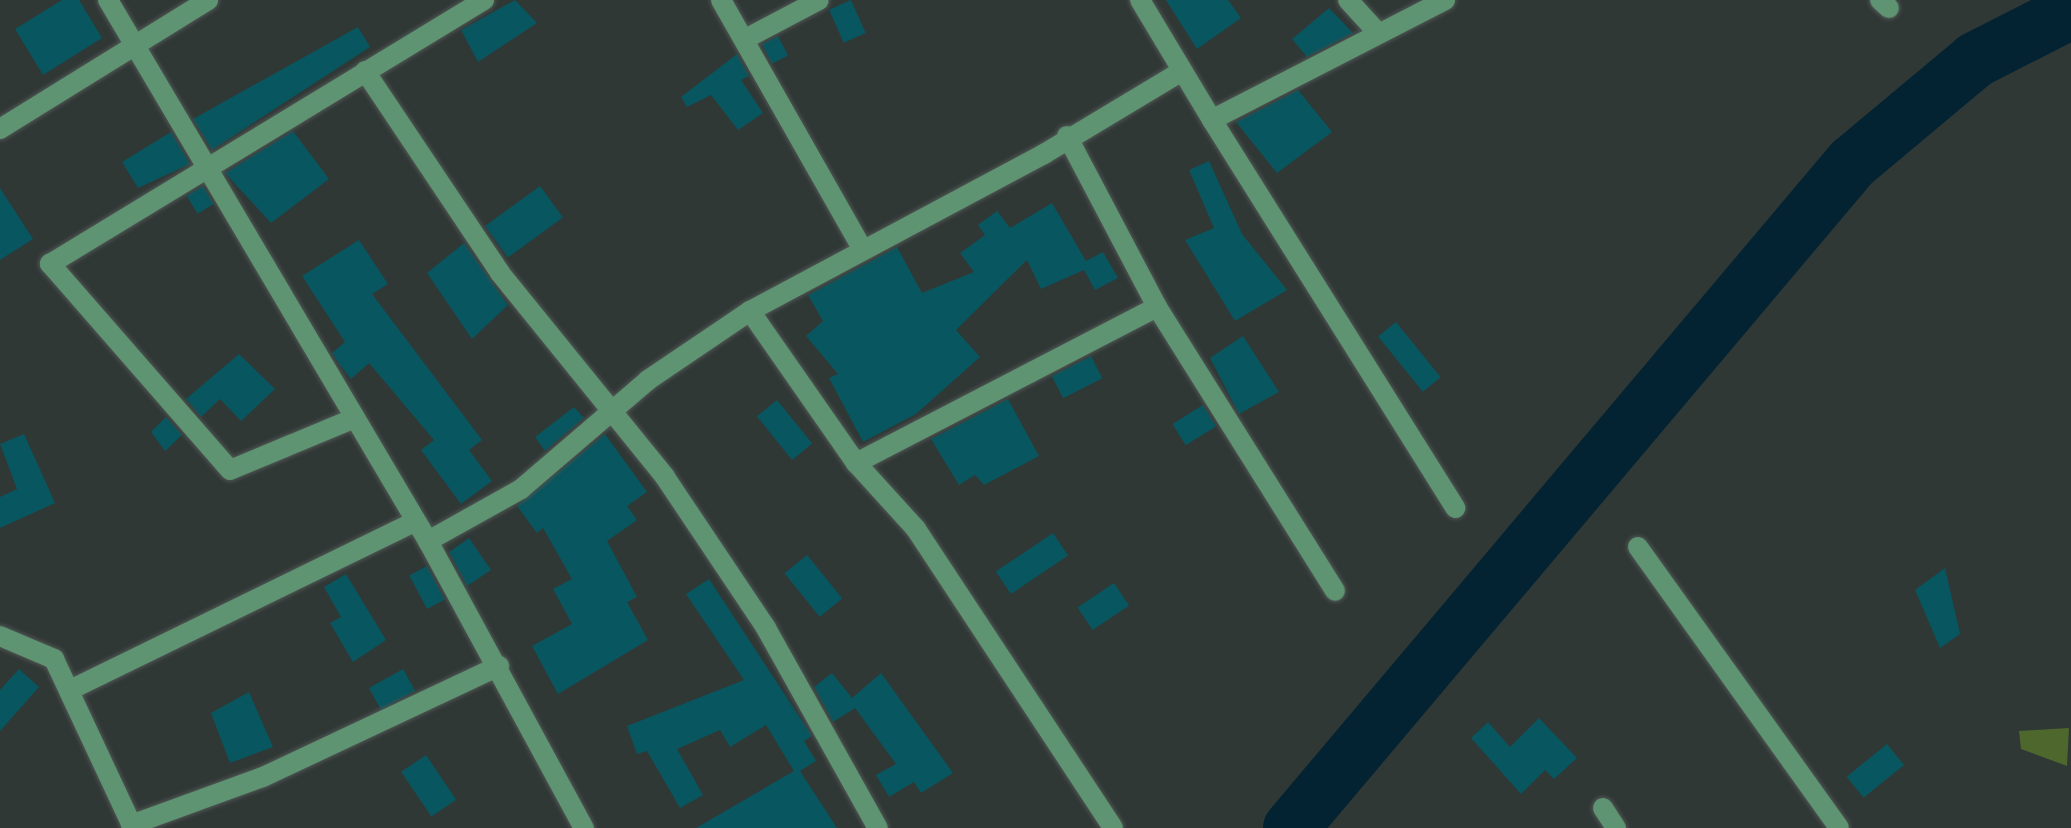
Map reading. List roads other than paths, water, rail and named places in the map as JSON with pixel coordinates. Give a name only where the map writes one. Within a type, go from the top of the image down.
[{"type":"street","points":[[108,0],[202,165],[428,541],[499,666],[584,828]]},
{"type":"street","points":[[2,122],[135,48],[208,0]]},
{"type":"street","points":[[355,418],[230,470],[50,264],[202,165],[484,0]]},
{"type":"street","points":[[721,0],[747,38],[861,246]]},
{"type":"street","points":[[747,38],[819,0]]},
{"type":"street","points":[[1140,0],[1455,508]]},
{"type":"street","points":[[1348,0],[1378,33]]},
{"type":"street","points":[[1212,120],[1445,0]]},
{"type":"street","points":[[365,71],[500,273],[613,412],[766,628],[878,828]]},
{"type":"street","points":[[428,541],[521,489],[613,412],[750,311],[861,246],[1044,154],[1067,136],[1182,71]]},
{"type":"street","points":[[1067,136],[1157,307],[1335,591]]},
{"type":"street","points":[[856,463],[1157,307]]},
{"type":"street","points":[[750,311],[856,463],[916,529],[1113,828]]},
{"type":"street","points":[[72,689],[415,522]]},
{"type":"street","points":[[1638,547],[1839,828]]},
{"type":"street","points":[[0,636],[54,659],[72,689],[132,827],[263,777],[499,666]]},
{"type":"street","points":[[1603,808],[1616,828]]},
{"type":"waterway","points":[[1291,828],[1852,163],[1975,60],[2071,11]]}]
